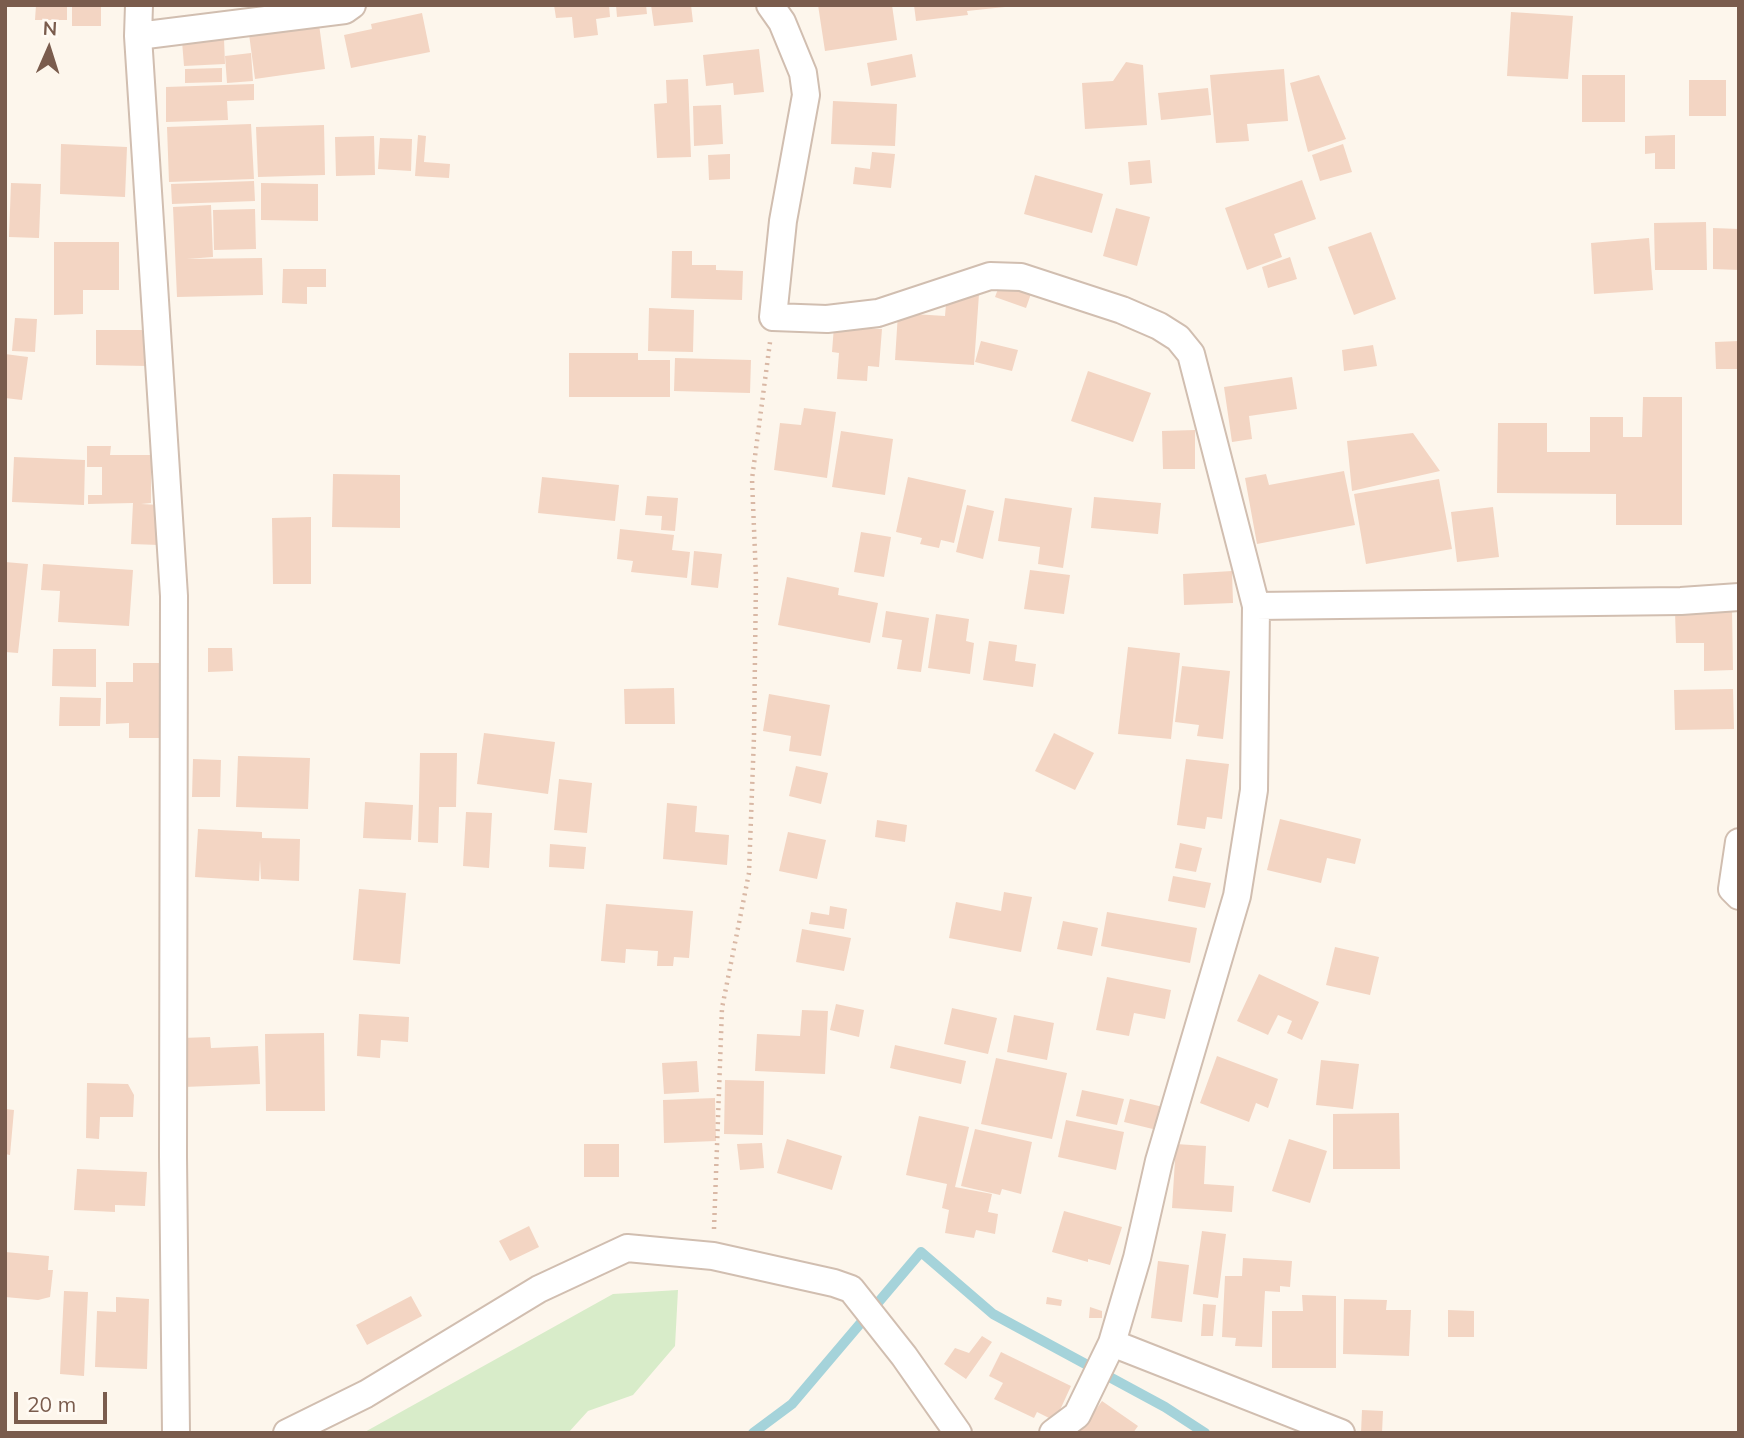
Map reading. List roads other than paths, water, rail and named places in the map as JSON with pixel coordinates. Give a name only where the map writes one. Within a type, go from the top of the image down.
[{"type":"street","points":[[139,5],[138,36],[174,596],[173,1156],[176,1433]]},
{"type":"street","points":[[138,36],[345,10],[352,5]]},
{"type":"street","points":[[770,5],[782,22],[803,73],[806,95],[783,221],[773,317],[827,319],[878,313],[989,276],[1000,276],[1021,277],[1122,310],[1159,326],[1178,338],[1191,354],[1256,606],[1254,790],[1237,896],[1159,1161],[1137,1258],[1112,1343],[1077,1415],[1053,1433]]},
{"type":"street","points":[[1256,606],[1681,601],[1739,597]]},
{"type":"street","points":[[1739,842],[1732,889],[1739,896]]},
{"type":"street","points":[[287,1433],[366,1394],[539,1289],[627,1248],[713,1256],[851,1289],[904,1356],[958,1433]]},
{"type":"street","points":[[1112,1343],[1341,1433]]},
{"type":"waterway","points":[[753,1433],[792,1404],[921,1252],[993,1314],[1165,1407],[1205,1433]]}]
